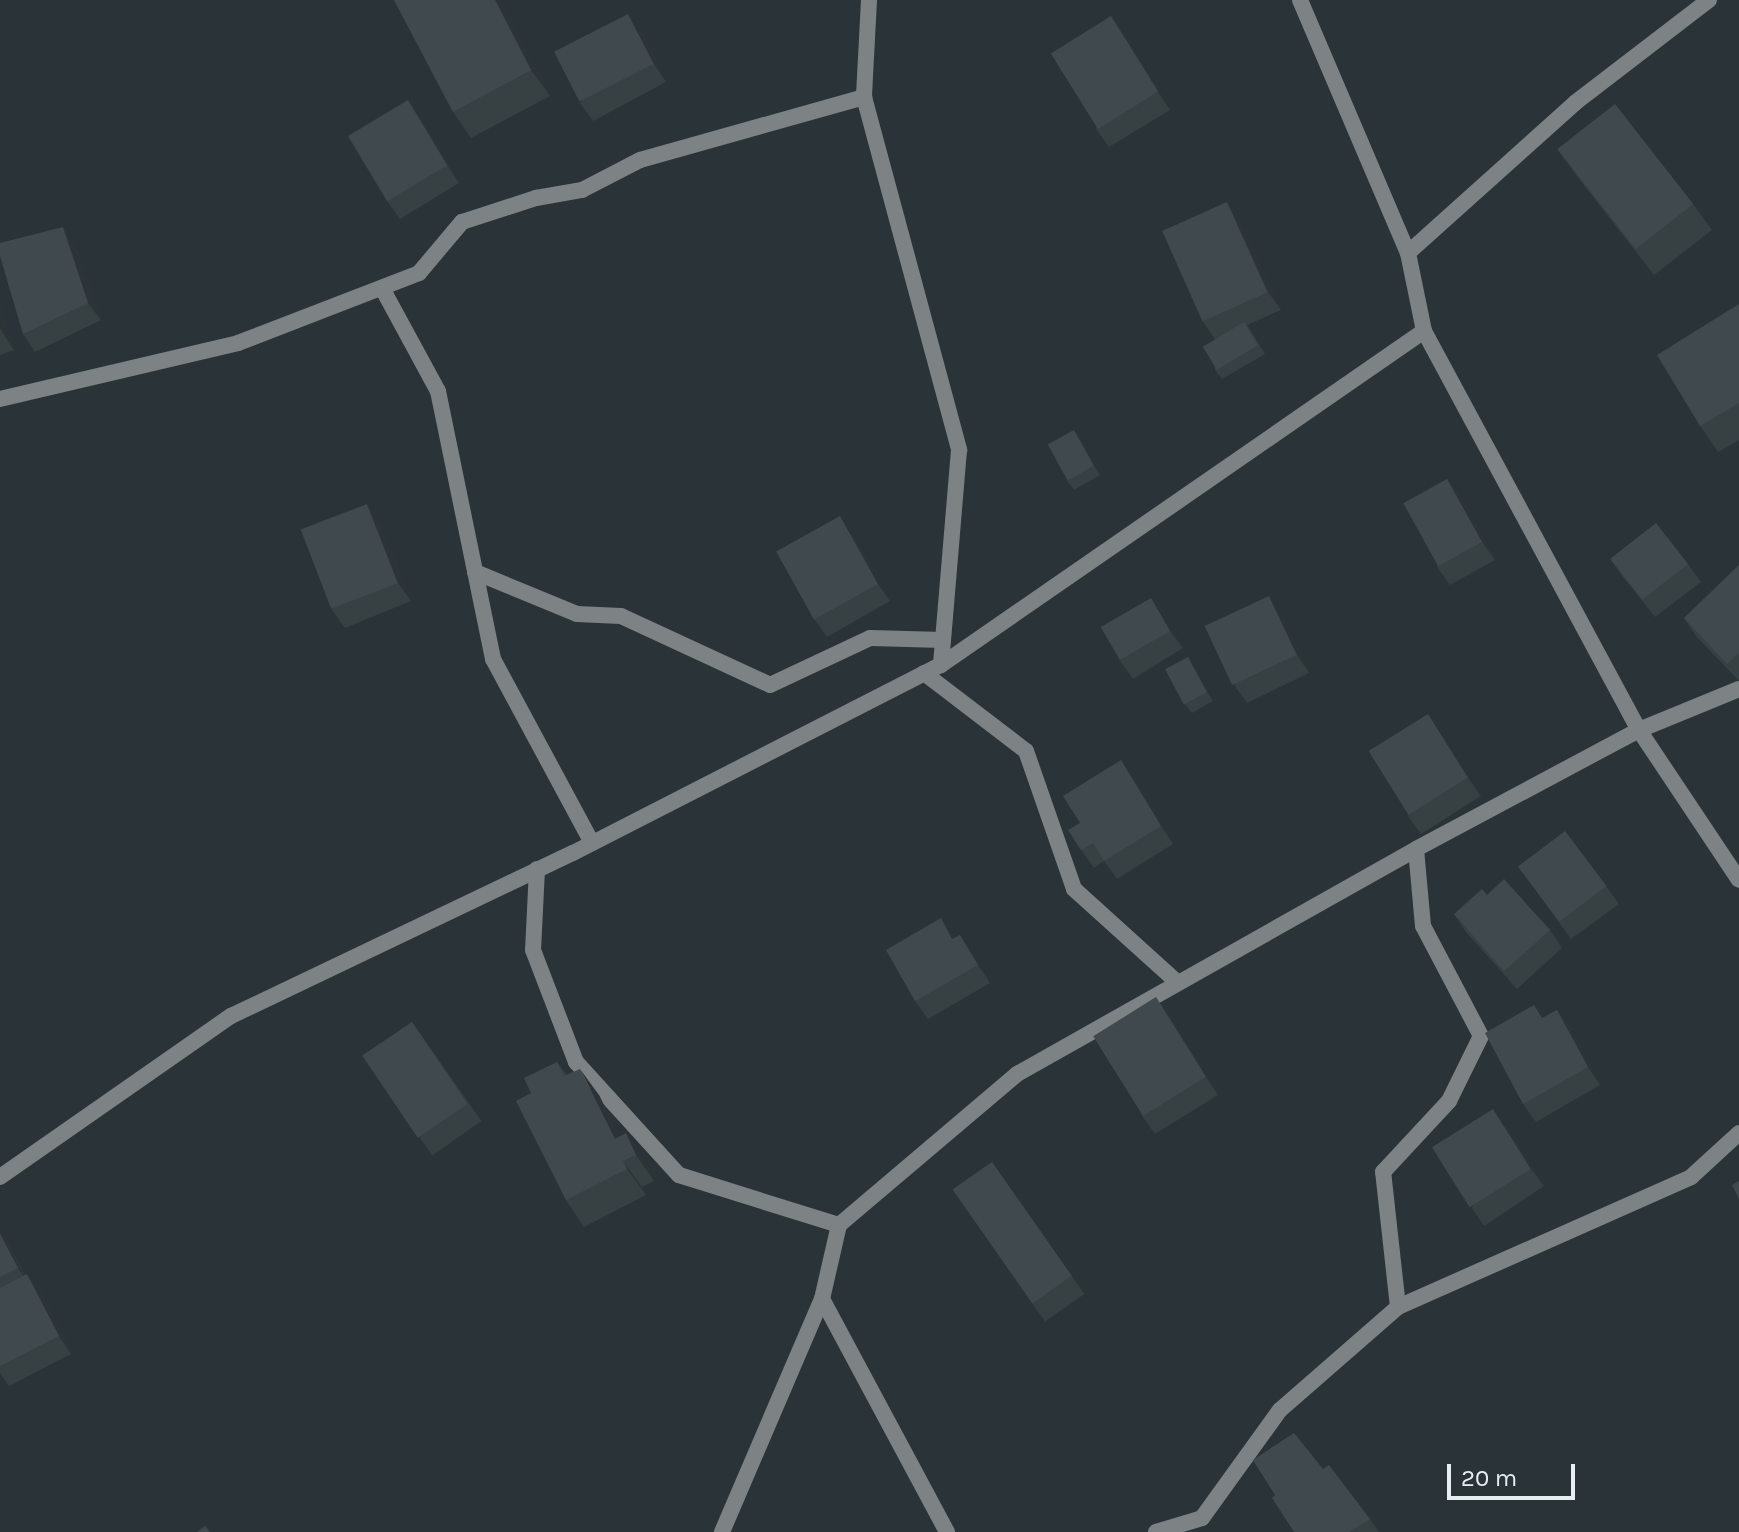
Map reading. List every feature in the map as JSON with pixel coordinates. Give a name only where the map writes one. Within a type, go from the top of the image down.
[{"type":"street","points":[[869,0],[864,97],[959,450],[941,665]]},
{"type":"street","points":[[1300,0],[1408,253],[1424,331],[1639,730],[1739,880]]},
{"type":"street","points":[[1408,253],[1575,103],[1709,0]]},
{"type":"street","points":[[0,399],[238,343],[419,273],[462,222],[536,198],[582,190],[640,160],[864,97]]},
{"type":"street","points":[[382,288],[438,391],[493,659],[592,843]]},
{"type":"street","points":[[0,1177],[231,1016],[592,843],[941,665],[1424,331]]},
{"type":"street","points":[[475,572],[577,614],[621,616],[770,685],[870,638],[943,640]]},
{"type":"street","points":[[924,673],[1026,751],[1074,889],[1178,983]]},
{"type":"street","points":[[722,1532],[822,1299],[839,1225],[1017,1074],[1416,849],[1639,730],[1739,689]]},
{"type":"street","points":[[1398,1307],[1383,1172],[1449,1101],[1481,1036],[1423,926],[1416,849]]},
{"type":"street","points":[[537,869],[533,950],[576,1062],[679,1175],[839,1225]]},
{"type":"street","points":[[1156,1532],[1202,1518],[1280,1410],[1398,1307],[1691,1177],[1739,1133]]},
{"type":"street","points":[[822,1299],[947,1532]]},
{"type":"building","points":[[394,0],[495,0],[531,70],[453,112]]},
{"type":"building","points":[[628,14],[653,64],[579,102],[554,52]]},
{"type":"building","points":[[1111,16],[1158,91],[1098,129],[1051,54]]},
{"type":"building","points":[[408,100],[447,165],[387,201],[348,136]]},
{"type":"building","points":[[1615,104],[1693,204],[1636,249],[1557,149]]},
{"type":"building","points":[[1227,202],[1267,292],[1202,321],[1162,231]]},
{"type":"building","points":[[63,227],[88,303],[23,334],[0,256],[0,243]]},
{"type":"building","points":[[1739,304],[1739,403],[1700,426],[1657,355]]},
{"type":"building","points":[[1244,322],[1258,345],[1217,370],[1203,347]]},
{"type":"building","points":[[1074,430],[1094,466],[1068,480],[1048,445]]},
{"type":"building","points":[[1447,479],[1482,542],[1438,566],[1403,503]]},
{"type":"building","points":[[367,504],[397,583],[331,609],[301,529]]},
{"type":"building","points":[[840,516],[878,584],[814,620],[776,551]]},
{"type":"building","points":[[1656,523],[1688,564],[1642,600],[1610,559]]},
{"type":"building","points":[[1739,565],[1739,653],[1727,664],[1684,618]]},
{"type":"building","points":[[1269,596],[1296,655],[1232,685],[1205,626]]},
{"type":"building","points":[[1151,598],[1170,631],[1120,660],[1101,627]]},
{"type":"building","points":[[1188,657],[1207,692],[1184,705],[1165,669]]},
{"type":"building","points":[[1428,714],[1468,778],[1408,815],[1369,751]]},
{"type":"building","points":[[1121,760],[1161,826],[1104,861],[1093,843],[1081,850],[1068,830],[1080,823],[1063,796]]},
{"type":"building","points":[[1565,831],[1607,886],[1559,922],[1518,867]]},
{"type":"building","points":[[1504,879],[1550,930],[1504,971],[1454,914],[1482,889],[1487,895]]},
{"type":"building","points":[[941,918],[952,939],[960,935],[978,965],[915,1001],[886,950]]},
{"type":"building","points":[[1156,997],[1206,1077],[1143,1116],[1093,1036]]},
{"type":"building","points":[[1534,1005],[1542,1018],[1557,1010],[1588,1067],[1523,1104],[1485,1033]]},
{"type":"building","points":[[412,1022],[467,1104],[418,1138],[362,1056]]},
{"type":"building","points":[[557,1062],[564,1076],[580,1069],[615,1139],[626,1133],[636,1155],[623,1161],[627,1169],[566,1200],[516,1101],[531,1093],[524,1078]]},
{"type":"building","points":[[1493,1109],[1531,1169],[1470,1207],[1432,1147]]},
{"type":"building","points":[[992,1162],[1072,1276],[1032,1303],[953,1190]]},
{"type":"building","points":[[1739,1181],[1739,1199],[1732,1185]]},
{"type":"building","points":[[0,1234],[18,1268],[0,1277]]},
{"type":"building","points":[[27,1274],[59,1336],[0,1366],[0,1288]]},
{"type":"building","points":[[1294,1433],[1323,1469],[1329,1465],[1370,1519],[1349,1532],[1294,1532],[1253,1460]]}]
